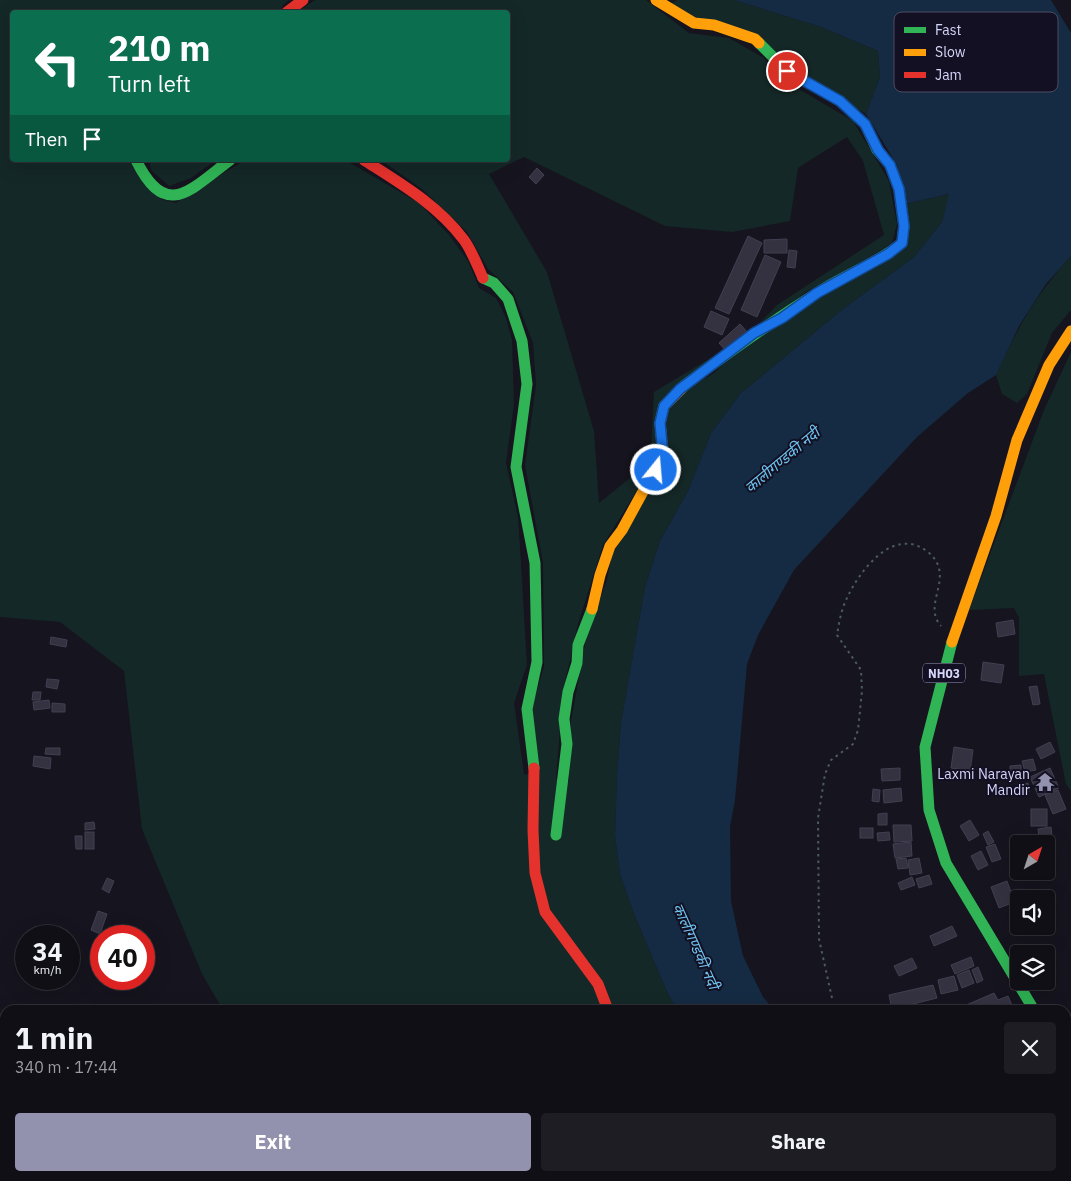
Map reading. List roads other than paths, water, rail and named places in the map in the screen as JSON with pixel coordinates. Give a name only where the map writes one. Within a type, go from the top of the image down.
[{"type":"main road","points":[[290,10],[302,0]]},
{"type":"main road","points":[[556,835],[567,744],[564,720],[568,692],[577,663],[578,645],[584,624],[595,603],[600,575],[610,546],[622,530],[663,455],[660,423],[664,406],[680,389],[754,333],[782,318],[817,293],[888,254],[902,243],[904,226],[895,176],[861,120],[840,101],[787,71],[768,49],[755,39],[714,25],[694,23],[676,14],[656,0]]},
{"type":"main road","points":[[137,162],[152,187],[161,194],[173,197],[182,193],[227,162]]},
{"type":"main road","points":[[367,162],[420,196],[450,223],[465,241],[484,279],[494,284],[508,300],[522,340],[527,384],[516,467],[535,562],[537,662],[527,708],[535,772],[533,830],[535,873],[545,912],[598,984],[606,1005]]},
{"type":"main road","name":"NH03","points":[[1031,1005],[946,863],[929,810],[925,747],[953,639],[996,516],[1017,440],[1049,365],[1071,331]]},
{"type":"water","name":"कालीगण्डकी नदी","points":[[734,0],[1051,0],[1071,33],[1071,256],[1046,284],[1019,326],[996,375],[968,393],[917,437],[794,570],[758,635],[747,664],[735,800],[730,827],[731,901],[743,956],[763,997],[770,1005],[674,1005],[634,914],[620,874],[615,836],[621,723],[645,587],[660,541],[688,491],[711,433],[740,394],[843,309],[914,257],[942,222],[949,194],[905,204],[897,165],[866,114],[880,77],[878,51],[821,27]]},
{"type":"place","name":"Laxmi Narayan Mandir","points":[[1045,782]]}]
